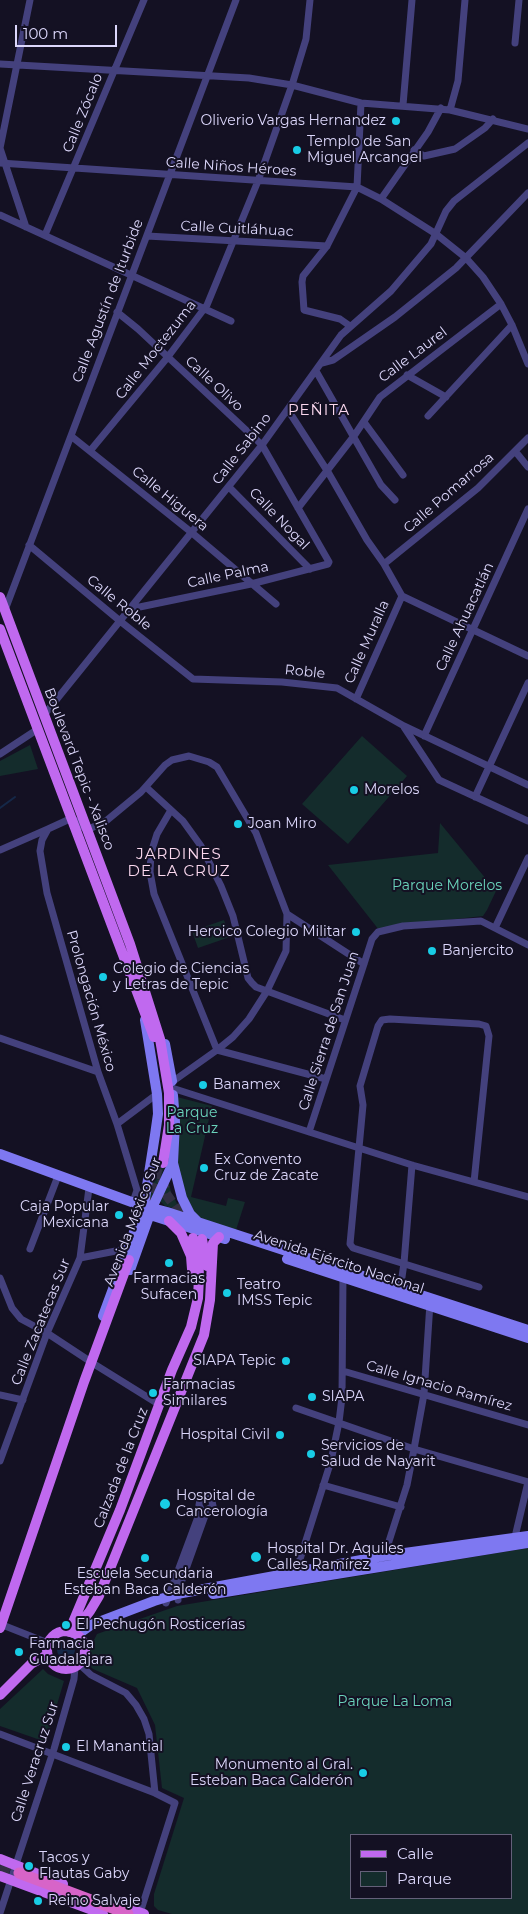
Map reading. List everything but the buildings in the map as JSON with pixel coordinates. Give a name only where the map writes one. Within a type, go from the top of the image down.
[{"type":"highway","points":[[12,1874],[113,1914]]},
{"type":"highway","points":[[12,1874],[128,1914]]},
{"type":"main road","name":"Boulevard Tepic - Xalisco","points":[[0,597],[2,612],[44,715],[130,944],[148,1010]]},
{"type":"main road","points":[[0,625],[2,612]]},
{"type":"main road","name":"Boulevard Tepic - Xalisco","points":[[0,629],[148,1010]]},
{"type":"main road","points":[[148,1010],[165,1062],[170,1093],[170,1125],[165,1163],[190,1214],[201,1224]]},
{"type":"main road","name":"Avenida México Sur","points":[[91,1362],[126,1249],[165,1163],[175,1122],[172,1085],[164,1037],[148,1010]]},
{"type":"main road","name":"Avenida México Sur","points":[[0,1625],[143,1208],[158,1114],[148,1010]]},
{"type":"main road","points":[[0,1154],[143,1208]]},
{"type":"main road","name":"Avenida Ejército Nacional","points":[[143,1208],[169,1221],[218,1237],[343,1273]]},
{"type":"main road","name":"Avenida Ejército Nacional","points":[[143,1208],[201,1224],[430,1302],[528,1338]]},
{"type":"main road","points":[[169,1221],[181,1233],[192,1261],[191,1295],[172,1370]]},
{"type":"main road","points":[[195,1353],[204,1334],[208,1316],[213,1243],[218,1237]]},
{"type":"main road","name":"Calzada de la Cruz","points":[[197,1239],[207,1264],[207,1302],[195,1353],[99,1596],[75,1635],[172,1370],[190,1326],[198,1298],[199,1262],[197,1239]]},
{"type":"main road","points":[[84,1382],[129,1260]]},
{"type":"main road","name":"Avenida Ejército Nacional","points":[[430,1302],[528,1330]]},
{"type":"main road","points":[[133,1476],[145,1479]]},
{"type":"main road","points":[[75,1635],[85,1649],[84,1655],[77,1665],[64,1669],[58,1668],[52,1664],[47,1655],[48,1643],[53,1636],[58,1633],[75,1635],[92,1631],[172,1598],[383,1561],[513,1542],[528,1536]]},
{"type":"main road","points":[[513,1542],[528,1544]]},
{"type":"main road","points":[[2,1692],[30,1664],[47,1655]]},
{"type":"main road","points":[[0,1859],[12,1874],[103,1914]]},
{"type":"main road","points":[[12,1874],[81,1892],[142,1913]]},
{"type":"street","points":[[26,227],[2,163],[0,148],[30,0]]},
{"type":"street","name":"Calle Zócalo","points":[[45,235],[144,0]]},
{"type":"street","name":"Calle Agustín de Iturbide","points":[[2,612],[236,0]]},
{"type":"street","name":"Calle Moctezuma","points":[[90,451],[168,358],[205,309],[258,180],[292,85],[306,39],[310,0]]},
{"type":"street","points":[[402,105],[412,0]]},
{"type":"street","points":[[450,110],[458,81],[465,0]]},
{"type":"street","points":[[515,43],[519,0]]},
{"type":"street","points":[[0,64],[249,78],[292,85],[361,103],[441,108],[493,119],[528,129]]},
{"type":"street","points":[[350,326],[340,319],[304,310],[303,276],[327,246],[357,187],[361,103]]},
{"type":"street","points":[[382,199],[428,132],[441,108]]},
{"type":"street","points":[[414,150],[424,156],[455,149],[485,128],[493,119]]},
{"type":"street","name":"Calle Sabino","points":[[44,715],[262,446],[341,335],[398,284],[430,244],[446,211],[454,202],[528,143]]},
{"type":"street","name":"Calle Niños Héroes","points":[[2,163],[357,187],[382,199],[436,234],[466,258],[501,304],[528,364]]},
{"type":"street","points":[[322,363],[333,360],[395,317],[456,268],[528,193]]},
{"type":"street","points":[[0,215],[231,321]]},
{"type":"street","name":"Calle Cuitláhuac","points":[[147,236],[327,246]]},
{"type":"street","name":"Calle Laurel","points":[[298,508],[328,472],[380,397],[501,304]]},
{"type":"street","name":"Calle Olivo","points":[[117,312],[262,446],[329,562]]},
{"type":"street","points":[[428,416],[512,325]]},
{"type":"street","points":[[316,371],[381,485],[395,500]]},
{"type":"street","points":[[407,375],[446,397]]},
{"type":"street","points":[[288,410],[328,472],[402,596],[528,656]]},
{"type":"street","points":[[364,422],[402,474]]},
{"type":"street","name":"Calle Higuera","points":[[70,436],[191,532],[276,604]]},
{"type":"street","name":"Calle Pomarrosa","points":[[384,564],[478,488],[528,438]]},
{"type":"street","points":[[514,450],[528,467]]},
{"type":"street","name":"Calle Nogal","points":[[229,486],[310,569]]},
{"type":"street","name":"Calle Ahuacatlán","points":[[424,736],[528,509]]},
{"type":"street","points":[[520,526],[528,530]]},
{"type":"street","name":"Calle Roble","points":[[29,545],[193,679]]},
{"type":"street","name":"Calle Palma","points":[[130,609],[251,584],[328,564],[329,562]]},
{"type":"street","name":"Calle Muralla","points":[[356,699],[402,596]]},
{"type":"street","name":"Roble","points":[[193,679],[282,682],[337,688],[404,726],[528,784]]},
{"type":"street","points":[[475,797],[528,683]]},
{"type":"street","points":[[404,726],[439,780],[528,821]]},
{"type":"street","points":[[0,754],[38,729]]},
{"type":"street","points":[[0,850],[72,818],[87,830],[106,821],[146,787],[158,770],[172,760],[197,757],[217,768],[256,833],[287,914],[286,951],[267,991],[249,1019],[218,1050],[172,1085]]},
{"type":"street","points":[[146,787],[183,821],[201,846],[221,886],[233,916],[248,978],[256,987],[345,1020]]},
{"type":"street","points":[[171,810],[157,834],[151,853],[150,872],[154,894],[218,1050]]},
{"type":"street","name":"Prolongación México","points":[[48,829],[42,840],[40,851],[44,878],[98,1072],[117,1124],[143,1208]]},
{"type":"street","points":[[528,858],[495,928],[528,945]]},
{"type":"street","points":[[287,914],[364,964]]},
{"type":"street","name":"Calle Sierra de San Juan","points":[[309,1132],[372,939],[378,932],[403,926],[480,921],[495,928]]},
{"type":"street","points":[[474,1182],[489,1036],[486,1026],[483,1024],[386,1018],[379,1023],[360,1086],[363,1105],[350,1244],[353,1248],[479,1287]]},
{"type":"street","points":[[0,1038],[98,1072]]},
{"type":"street","points":[[218,1050],[326,1079]]},
{"type":"street","points":[[172,1085],[412,1165],[528,1197]]},
{"type":"street","points":[[117,1124],[157,1094]]},
{"type":"street","points":[[400,1292],[412,1165]]},
{"type":"street","points":[[30,1249],[58,1176]]},
{"type":"street","name":"Calle Zacatecas Sur","points":[[0,1461],[47,1333],[80,1258],[90,1188]]},
{"type":"street","points":[[80,1258],[126,1249]]},
{"type":"street","points":[[295,1576],[335,1445],[339,1422],[342,1398],[343,1273]]},
{"type":"street","points":[[0,1278],[12,1308],[21,1319],[47,1333],[160,1405]]},
{"type":"street","points":[[383,1561],[407,1485],[424,1394],[430,1302]]},
{"type":"street","name":"Calle Ignacio Ramírez","points":[[342,1371],[528,1425]]},
{"type":"street","points":[[0,1395],[23,1400]]},
{"type":"street","points":[[296,1408],[414,1449],[528,1482],[513,1542]]},
{"type":"street","points":[[323,1485],[401,1507]]},
{"type":"street","points":[[172,1598],[197,1532]]},
{"type":"street","points":[[0,1625],[48,1643]]},
{"type":"street","points":[[77,1665],[91,1675],[126,1693],[136,1705],[144,1719],[149,1734],[155,1793]]},
{"type":"street","name":"Calle Veracruz Sur","points":[[0,1913],[52,1753],[77,1665]]},
{"type":"street","points":[[0,1734],[155,1793],[175,1803],[142,1913]]},
{"type":"green space","name":"Morelos","points":[[362,736],[407,776],[348,844],[302,804]]},
{"type":"green space","points":[[30,745],[38,769],[0,776],[0,761]]},
{"type":"green space","name":"Parque Morelos","points":[[440,823],[496,891],[487,910],[483,916],[403,925],[379,930],[328,865],[438,853]]},
{"type":"green space","points":[[224,920],[230,937],[198,948],[192,931]]},
{"type":"green space","name":"Parque La Cruz","points":[[177,1097],[212,1106],[191,1197],[226,1206],[228,1198],[245,1202],[236,1230],[191,1217],[177,1193]]},
{"type":"green space","points":[[166,1162],[160,1180],[149,1201],[154,1163],[161,1165]]},
{"type":"green space","points":[[169,1183],[171,1192],[179,1207],[177,1209],[165,1206],[159,1200]]},
{"type":"green space","name":"Parque La Loma","points":[[528,1548],[528,1914],[172,1914],[158,1910],[154,1906],[154,1894],[184,1798],[162,1788],[155,1725],[137,1688],[93,1669],[88,1664],[91,1646],[97,1634],[177,1606]]},
{"type":"green space","points":[[43,1669],[48,1674],[64,1681],[46,1742],[0,1726],[0,1709]]},
{"type":"water","points":[[62,1641],[70,1641],[75,1646],[73,1657],[62,1659],[57,1654],[57,1646]]},
{"type":"waterway","points":[[0,808],[15,797]]},
{"type":"tunnel","points":[[147,1207],[158,1167]]},
{"type":"tunnel","points":[[162,1179],[166,1194],[183,1218]]},
{"type":"tunnel","points":[[0,1866],[19,1873]]},
{"type":"place","name":"Oliverio Vargas Hernandez","points":[[396,121]]},
{"type":"place","name":"Templo de San Miguel Arcangel","points":[[297,150]]},
{"type":"place","name":"Morelos","points":[[354,790]]},
{"type":"place","name":"Joan Miro","points":[[238,824]]},
{"type":"place","name":"Heroico Colegio Militar","points":[[356,932]]},
{"type":"place","name":"Banjercito","points":[[432,951]]},
{"type":"place","name":"Colegio de Ciencias y Letras de Tepic","points":[[103,977]]},
{"type":"place","name":"Banamex","points":[[203,1085]]},
{"type":"place","name":"Ex Convento Cruz de Zacate","points":[[204,1168]]},
{"type":"place","name":"Caja Popular Mexicana","points":[[119,1215]]},
{"type":"place","name":"Farmacias Sufacen","points":[[169,1263]]},
{"type":"place","name":"Teatro IMSS Tepic","points":[[227,1293]]},
{"type":"place","name":"SIAPA Tepic","points":[[286,1361]]},
{"type":"place","name":"Farmacias Similares","points":[[153,1393]]},
{"type":"place","name":"SIAPA","points":[[312,1397]]},
{"type":"place","name":"Hospital Civil","points":[[280,1435]]},
{"type":"place","name":"Servicios de Salud de Nayarit","points":[[311,1454]]},
{"type":"place","name":"Hospital de Cancerología","points":[[165,1504]]},
{"type":"place","name":"Hospital Dr. Aquiles Calles Ramírez","points":[[256,1557]]},
{"type":"place","name":"Escuela Secundaria Esteban Baca Calderón","points":[[145,1558]]},
{"type":"place","name":"El Pechugón Rosticerías","points":[[66,1625]]},
{"type":"place","name":"Farmacia Guadalajara","points":[[19,1652]]},
{"type":"place","name":"El Manantial","points":[[66,1747]]},
{"type":"place","name":"Monumento al Gral. Esteban Baca Calderón","points":[[363,1773]]},
{"type":"place","name":"Tacos y Flautas Gaby","points":[[29,1866]]},
{"type":"place","name":"Reino Salvaje","points":[[38,1901]]},
{"type":"district","name":"PEÑITA","points":[[319,411]]},
{"type":"district","name":"JARDINES DE LA CRUZ","points":[[179,864]]}]
